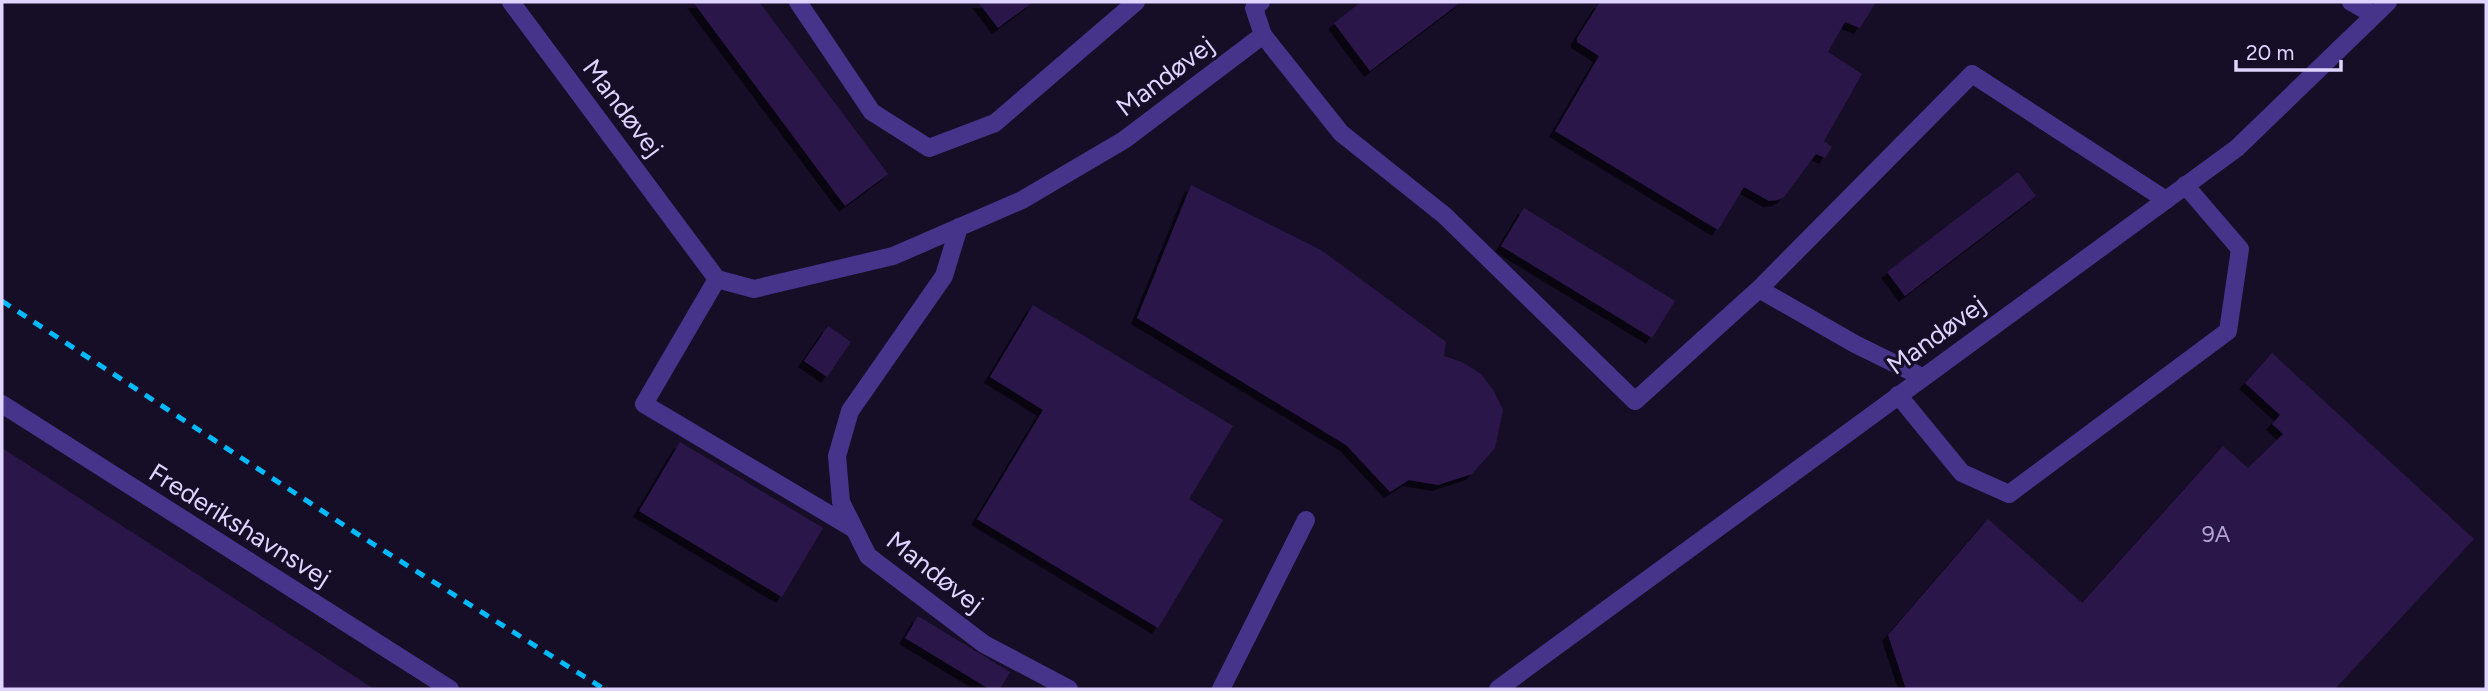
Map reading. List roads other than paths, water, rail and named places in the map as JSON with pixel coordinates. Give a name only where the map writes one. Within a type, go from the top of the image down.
[{"type":"street","name":"Mandøvej","points":[[511,2],[717,279],[754,289],[893,256],[1022,200],[1124,140],[1263,35]]},
{"type":"street","points":[[798,2],[872,112],[929,148],[995,123],[1136,2]]},
{"type":"street","points":[[2351,2],[2374,15]]},
{"type":"street","name":"Mandøvej","points":[[1498,689],[2237,148],[2388,2]]},
{"type":"street","points":[[1254,4],[1263,35],[1340,132],[1444,215],[1635,401],[1759,289],[1972,74],[2166,200]]},
{"type":"street","points":[[1898,395],[1962,473],[2009,494],[2228,331],[2240,249],[2185,186]]},
{"type":"street","name":"Mandøvej","points":[[959,227],[944,276],[850,411],[837,456],[841,502],[868,556],[984,644],[1069,689]]},
{"type":"street","points":[[717,279],[644,404],[854,529]]},
{"type":"street","points":[[1759,289],[1855,344],[1922,377]]},
{"type":"street","name":"Frederikshavnsvej","points":[[2,404],[450,689]]},
{"type":"street","points":[[1221,689],[1306,520]]},
{"type":"railway","points":[[2,301],[362,537],[604,689]]}]
